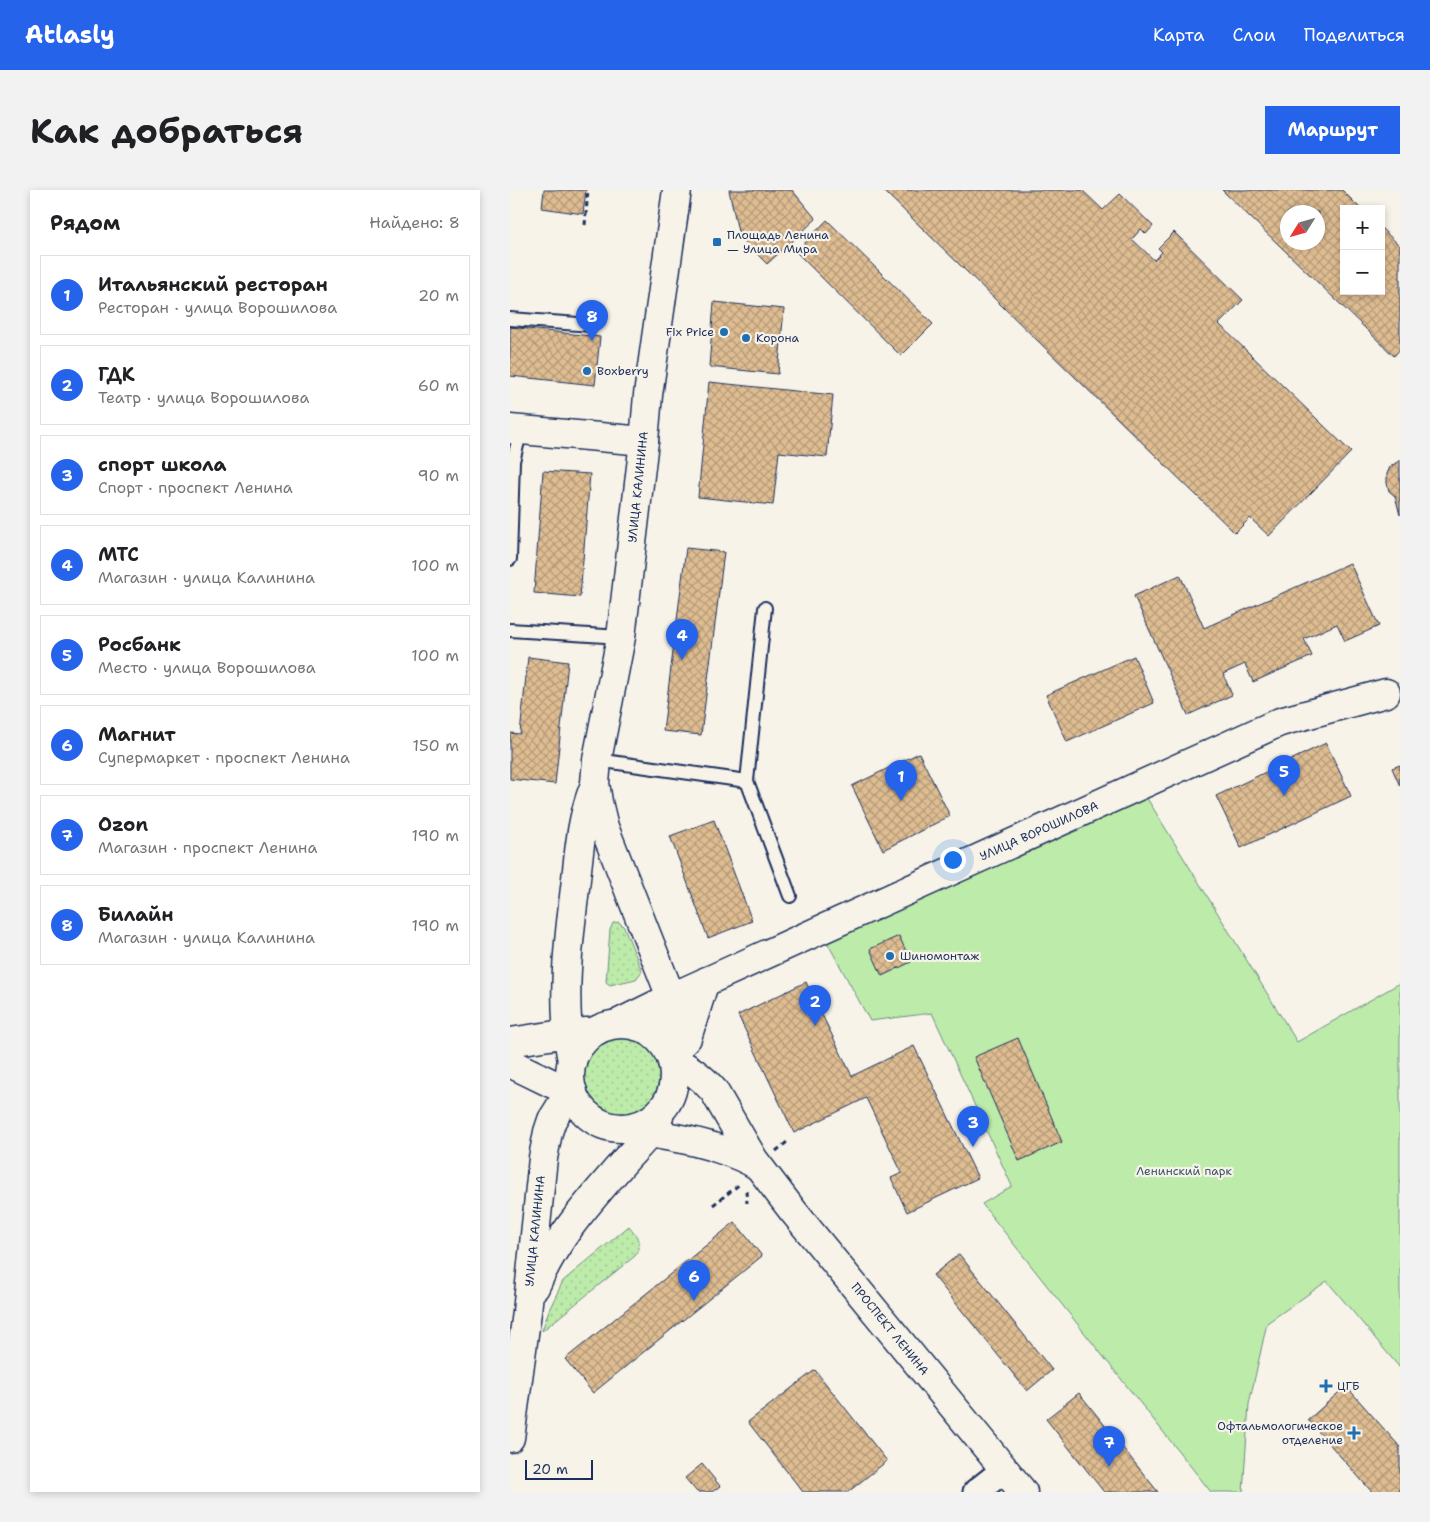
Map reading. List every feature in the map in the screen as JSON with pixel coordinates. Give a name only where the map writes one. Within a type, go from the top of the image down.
[{"type":"main road","name":"УЛИЦА КАЛИНИНА","points":[[593,1030],[566,984],[570,926],[584,815],[596,771],[621,637],[648,395],[677,190]]},
{"type":"main road","points":[[516,430],[644,441]]},
{"type":"main road","name":"УЛИЦА ВОРОШИЛОВА","points":[[593,1030],[672,997],[1280,722],[1393,697]]},
{"type":"main road","name":"УЛИЦА КАЛИНИНА","points":[[596,771],[598,802],[604,827],[672,997]]},
{"type":"main road","points":[[667,1051],[687,1038],[703,987],[707,981]]},
{"type":"main road","points":[[527,1312],[542,1272],[574,1220],[621,1164],[649,1124],[668,1102],[674,1081],[667,1051],[672,1015],[672,997]]},
{"type":"main road","points":[[510,1042],[593,1030],[639,1026],[646,1028],[667,1051]]},
{"type":"main road","points":[[593,1030],[581,1044],[572,1060],[570,1080],[572,1090],[582,1109],[598,1121],[616,1128],[649,1124],[679,1138],[750,1160],[750,1177]]},
{"type":"main road","name":"ПРОСПЕКТ ЛЕНИНА","points":[[667,1051],[707,1082],[714,1091],[750,1177],[1023,1492]]},
{"type":"main road","points":[[510,1063],[553,1084],[572,1090]]},
{"type":"main road","name":"УЛИЦА КАЛИНИНА","points":[[510,1438],[527,1312],[542,1168],[548,1132],[557,1111],[572,1090]]},
{"type":"street","points":[[976,1492],[1004,1470]]},
{"type":"lane","points":[[510,319],[592,325]]},
{"type":"lane","points":[[510,559],[516,430]]},
{"type":"lane","points":[[765,608],[747,781],[790,896]]},
{"type":"lane","points":[[510,630],[621,637]]},
{"type":"lane","points":[[596,771],[747,781]]},
{"type":"path","points":[[585,225],[588,190]]},
{"type":"path","points":[[747,1203],[750,1177]]},
{"type":"path","points":[[713,1205],[750,1177]]},
{"type":"green space","name":"Ленинский парк","points":[[1145,795],[1297,1042],[1400,983],[1400,1368],[1327,1281],[1267,1323],[1249,1404],[1243,1492],[1211,1492],[982,1204],[1012,1186],[932,1013],[870,1021],[827,942]]},
{"type":"green space","points":[[619,922],[624,927],[642,971],[636,979],[610,985],[606,982],[610,930],[613,923]]},
{"type":"green space","points":[[614,1037],[630,1037],[651,1048],[662,1069],[662,1085],[651,1106],[630,1117],[614,1117],[600,1111],[588,1099],[582,1085],[582,1069],[588,1055],[600,1043]]},
{"type":"green space","points":[[629,1226],[637,1236],[639,1243],[635,1256],[542,1331],[549,1310],[563,1281]]},
{"type":"building","points":[[544,190],[586,190],[583,214],[542,208]]},
{"type":"building","points":[[729,190],[792,190],[816,219],[767,264],[739,236]]},
{"type":"building","points":[[883,190],[1082,190],[1103,210],[1120,194],[1153,226],[1146,234],[1141,229],[1132,239],[1154,260],[1162,252],[1158,248],[1174,232],[1243,300],[1219,324],[1351,452],[1269,536],[1250,518],[1235,533]]},
{"type":"building","points":[[1222,190],[1342,190],[1357,205],[1340,205],[1340,295],[1385,295],[1385,232],[1400,246],[1400,349],[1394,356],[1284,250],[1325,250],[1325,205],[1280,205],[1280,246]]},
{"type":"building","points":[[827,220],[933,324],[901,356],[796,252]]},
{"type":"building","name":"Корона","points":[[714,302],[784,309],[778,374],[709,367]]},
{"type":"building","points":[[510,327],[600,337],[595,385],[510,376]]},
{"type":"building","points":[[709,382],[833,395],[827,457],[779,452],[773,505],[698,497]]},
{"type":"building","points":[[1400,460],[1400,515],[1395,496],[1389,491],[1387,474],[1390,467]]},
{"type":"building","points":[[543,471],[590,474],[580,597],[534,593]]},
{"type":"building","points":[[686,548],[724,552],[701,735],[663,731]]},
{"type":"building","points":[[1350,563],[1379,626],[1345,641],[1337,624],[1304,639],[1312,656],[1253,682],[1245,664],[1223,674],[1232,695],[1188,715],[1134,596],[1180,575],[1204,628]]},
{"type":"building","points":[[1134,656],[1154,703],[1067,742],[1046,695]]},
{"type":"building","points":[[528,657],[568,662],[555,784],[510,779],[510,733],[520,734]]},
{"type":"building","points":[[1326,743],[1351,796],[1241,848],[1216,796]]},
{"type":"building","points":[[919,753],[950,816],[883,850],[852,786]]},
{"type":"building","points":[[1400,765],[1400,786],[1392,768]]},
{"type":"building","points":[[714,820],[752,921],[708,938],[670,836]]},
{"type":"building","points":[[899,936],[911,962],[882,976],[870,949]]},
{"type":"building","points":[[806,982],[852,1076],[914,1046],[978,1178],[907,1212],[891,1178],[902,1173],[866,1098],[794,1133],[738,1015]]},
{"type":"building","points":[[1018,1038],[1062,1142],[1019,1161],[974,1057]]},
{"type":"building","points":[[735,1222],[762,1256],[593,1393],[565,1359]]},
{"type":"building","points":[[959,1254],[1052,1370],[1027,1391],[933,1275]]},
{"type":"building","points":[[815,1370],[887,1461],[848,1492],[803,1492],[748,1422]]},
{"type":"building","name":"Офтальмологическое отделение","points":[[1346,1386],[1400,1447],[1400,1492],[1372,1492],[1308,1420]]},
{"type":"building","points":[[1079,1393],[1158,1492],[1104,1492],[1046,1419]]},
{"type":"building","points":[[702,1464],[720,1486],[712,1492],[697,1492],[685,1478]]},
{"type":"place","name":"Площадь Ленина — Улица Мира","points":[[717,242]]},
{"type":"place","name":"Fix Price","points":[[724,332]]},
{"type":"place","name":"Корона","points":[[746,338]]},
{"type":"place","name":"Билайн","points":[[592,341]]},
{"type":"place","name":"Boxberry","points":[[587,371]]},
{"type":"place","name":"МТС","points":[[682,660]]},
{"type":"place","name":"Росбанк","points":[[1284,796]]},
{"type":"place","name":"Итальянский ресторан","points":[[901,801]]},
{"type":"place","name":"Шиномонтаж","points":[[890,956]]},
{"type":"place","name":"ГДК","points":[[815,1026]]},
{"type":"place","name":"спорт школа","points":[[973,1147]]},
{"type":"place","name":"Магнит","points":[[694,1301]]},
{"type":"place","name":"ЦГБ","points":[[1326,1386]]},
{"type":"place","name":"Офтальмологическое отделение","points":[[1354,1433]]},
{"type":"place","name":"Ozon","points":[[1109,1467]]}]
